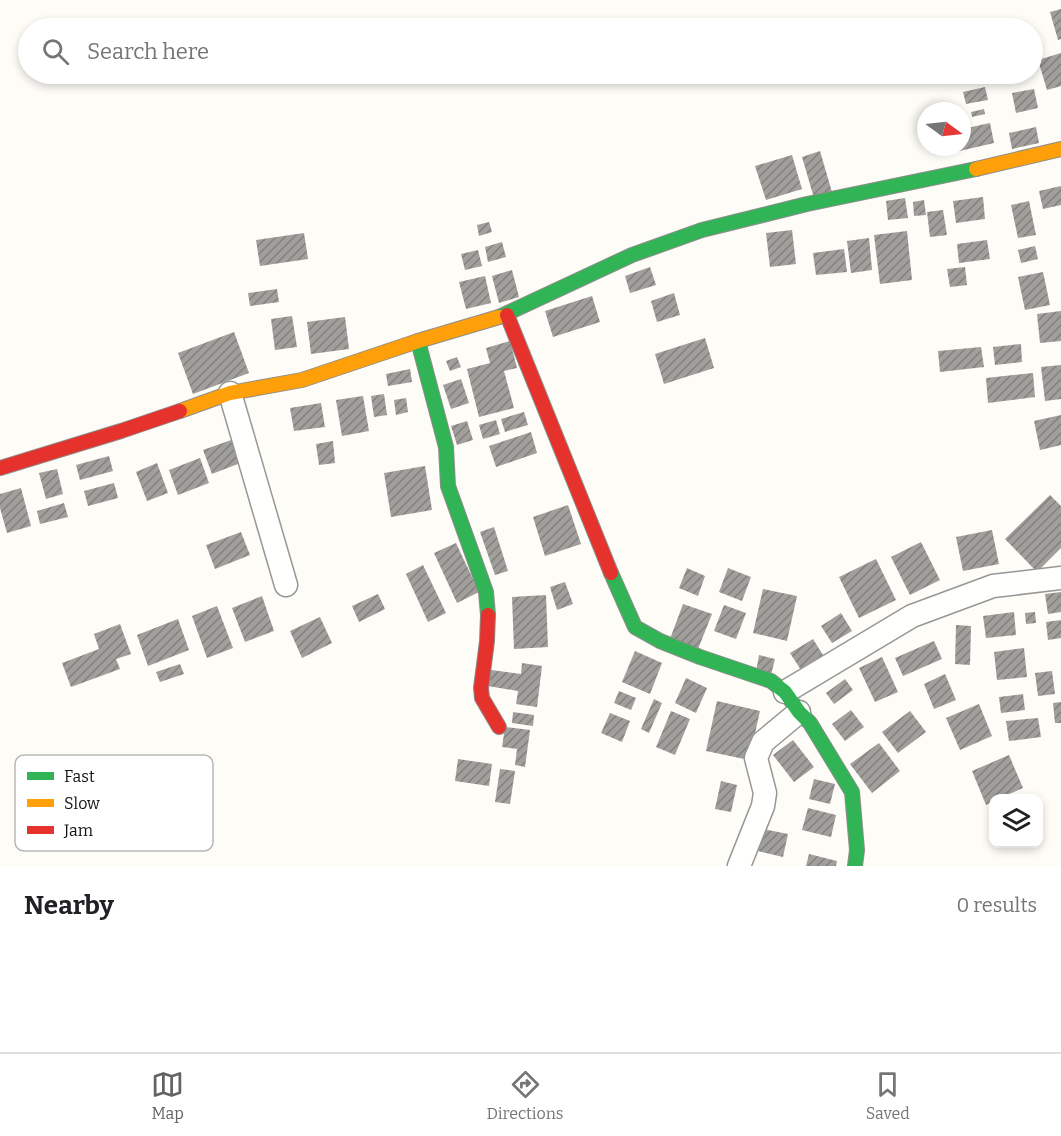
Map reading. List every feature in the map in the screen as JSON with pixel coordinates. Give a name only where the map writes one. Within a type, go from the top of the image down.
[{"type":"street","points":[[0,468],[121,432],[230,393],[302,380],[418,341],[507,315],[632,255],[702,230],[807,204],[1061,151]]},
{"type":"street","points":[[507,315],[624,606],[635,627],[660,641],[700,657],[771,681],[785,692],[810,723],[852,792],[857,850],[855,866]]},
{"type":"street","points":[[418,341],[446,447],[448,486],[486,592],[487,631],[481,688],[482,698],[499,727]]},
{"type":"street","points":[[230,393],[286,585]]},
{"type":"street","points":[[785,692],[912,616],[993,586],[1061,578]]},
{"type":"street","points":[[738,866],[763,806],[765,793],[756,758],[763,742],[799,712]]},
{"type":"building","points":[[1061,9],[1061,39],[1058,40],[1050,12]]},
{"type":"building","points":[[1061,53],[1061,86],[1047,90],[1043,77],[1043,58]]},
{"type":"building","points":[[985,87],[988,100],[966,102],[963,92]]},
{"type":"building","points":[[1034,89],[1038,108],[1016,113],[1012,93]]},
{"type":"building","points":[[984,109],[985,114],[972,117],[971,112]]},
{"type":"building","points":[[990,123],[994,143],[971,148],[971,127]]},
{"type":"building","points":[[1036,127],[1039,143],[1012,149],[1009,133]]},
{"type":"building","points":[[820,151],[832,192],[814,198],[802,157]]},
{"type":"building","points":[[792,155],[802,189],[766,200],[755,166]]},
{"type":"building","points":[[1061,186],[1061,205],[1043,209],[1039,191]]},
{"type":"building","points":[[983,197],[985,219],[956,223],[953,201]]},
{"type":"building","points":[[905,198],[908,218],[888,220],[886,201]]},
{"type":"building","points":[[924,200],[926,215],[914,216],[913,202]]},
{"type":"building","points":[[1029,201],[1036,235],[1018,238],[1011,205]]},
{"type":"building","points":[[943,210],[947,235],[930,237],[927,212]]},
{"type":"building","points":[[489,222],[492,232],[479,236],[477,225]]},
{"type":"building","points":[[792,230],[796,264],[770,267],[766,233]]},
{"type":"building","points":[[907,231],[912,280],[880,284],[874,235]]},
{"type":"building","points":[[304,233],[308,259],[260,266],[256,240]]},
{"type":"building","points":[[869,238],[872,270],[851,273],[847,241]]},
{"type":"building","points":[[987,240],[990,259],[959,263],[957,244]]},
{"type":"building","points":[[502,242],[506,257],[488,262],[485,247]]},
{"type":"building","points":[[1035,246],[1038,259],[1021,263],[1018,250]]},
{"type":"building","points":[[844,249],[847,272],[816,275],[813,253]]},
{"type":"building","points":[[478,250],[482,266],[465,270],[461,254]]},
{"type":"building","points":[[650,267],[656,285],[630,293],[625,276]]},
{"type":"building","points":[[965,267],[967,285],[950,287],[947,269]]},
{"type":"building","points":[[512,270],[519,297],[499,303],[492,276]]},
{"type":"building","points":[[1043,272],[1050,305],[1025,310],[1018,277]]},
{"type":"building","points":[[485,276],[491,303],[466,309],[459,282]]},
{"type":"building","points":[[277,289],[279,302],[250,306],[248,293]]},
{"type":"building","points":[[674,293],[680,315],[657,322],[651,301]]},
{"type":"building","points":[[592,296],[600,322],[553,337],[545,311]]},
{"type":"building","points":[[1061,311],[1061,341],[1040,343],[1037,314]]},
{"type":"building","points":[[292,316],[297,347],[275,350],[271,319]]},
{"type":"building","points":[[345,317],[349,349],[311,354],[307,322]]},
{"type":"building","points":[[234,332],[249,373],[193,394],[178,353]]},
{"type":"building","points":[[705,338],[714,368],[664,384],[655,354]]},
{"type":"building","points":[[510,341],[517,368],[504,371],[514,408],[479,417],[467,369],[490,363],[486,348]]},
{"type":"building","points":[[1021,344],[1022,362],[995,365],[993,347]]},
{"type":"building","points":[[981,347],[984,367],[940,372],[938,351]]},
{"type":"building","points":[[457,357],[461,367],[450,371],[446,361]]},
{"type":"building","points":[[1061,365],[1061,399],[1045,401],[1041,367]]},
{"type":"building","points":[[410,369],[412,382],[388,386],[386,374]]},
{"type":"building","points":[[1033,373],[1035,397],[988,403],[986,378]]},
{"type":"building","points":[[461,379],[469,403],[451,409],[443,385]]},
{"type":"building","points":[[384,394],[387,415],[374,417],[371,396]]},
{"type":"building","points":[[363,396],[369,431],[342,436],[336,400]]},
{"type":"building","points":[[406,398],[408,412],[396,415],[394,400]]},
{"type":"building","points":[[321,403],[325,427],[294,431],[290,408]]},
{"type":"building","points":[[524,412],[528,425],[505,432],[501,419]]},
{"type":"building","points":[[1061,415],[1061,445],[1040,450],[1034,421]]},
{"type":"building","points":[[496,420],[500,434],[483,439],[479,425]]},
{"type":"building","points":[[467,421],[473,440],[457,445],[451,426]]},
{"type":"building","points":[[531,432],[537,453],[496,467],[489,446]]},
{"type":"building","points":[[234,439],[243,462],[212,474],[203,450]]},
{"type":"building","points":[[333,441],[335,463],[319,465],[316,444]]},
{"type":"building","points":[[109,456],[113,471],[80,480],[76,465]]},
{"type":"building","points":[[200,458],[209,483],[178,495],[169,470]]},
{"type":"building","points":[[157,463],[168,493],[147,501],[136,472]]},
{"type":"building","points":[[425,466],[432,510],[391,517],[384,473]]},
{"type":"building","points":[[57,469],[63,494],[46,499],[39,473]]},
{"type":"building","points":[[114,483],[118,498],[88,506],[84,491]]},
{"type":"building","points":[[21,488],[31,526],[7,533],[0,508],[0,494]]},
{"type":"building","points":[[1050,495],[1061,506],[1061,548],[1037,572],[1005,539]]},
{"type":"building","points":[[64,503],[68,517],[40,524],[37,511]]},
{"type":"building","points":[[568,505],[581,544],[545,556],[533,517]]},
{"type":"building","points":[[494,527],[508,571],[495,575],[480,532]]},
{"type":"building","points":[[992,530],[999,564],[963,571],[956,537]]},
{"type":"building","points":[[241,532],[250,555],[215,569],[206,545]]},
{"type":"building","points":[[921,542],[940,580],[910,595],[891,557]]},
{"type":"building","points":[[456,543],[479,592],[457,603],[434,553]]},
{"type":"building","points":[[876,559],[896,600],[859,618],[839,577]]},
{"type":"building","points":[[423,565],[446,613],[428,622],[406,574]]},
{"type":"building","points":[[687,568],[705,576],[698,596],[679,588]]},
{"type":"building","points":[[728,568],[751,577],[742,601],[719,592]]},
{"type":"building","points":[[565,582],[573,604],[557,610],[550,587]]},
{"type":"building","points":[[763,589],[797,596],[787,641],[753,633]]},
{"type":"building","points":[[1061,592],[1061,612],[1048,614],[1045,594]]},
{"type":"building","points":[[378,594],[385,609],[359,622],[352,606]]},
{"type":"building","points":[[546,595],[548,647],[514,649],[512,597]]},
{"type":"building","points":[[262,596],[274,631],[245,642],[232,608]]},
{"type":"building","points":[[683,604],[712,614],[698,649],[670,639]]},
{"type":"building","points":[[724,605],[746,613],[736,639],[714,631]]},
{"type":"building","points":[[217,606],[233,648],[207,658],[192,616]]},
{"type":"building","points":[[1014,612],[1016,635],[986,638],[983,616]]},
{"type":"building","points":[[1035,612],[1036,623],[1026,624],[1025,613]]},
{"type":"building","points":[[841,613],[852,631],[832,643],[821,626]]},
{"type":"building","points":[[320,617],[332,643],[302,658],[290,631]]},
{"type":"building","points":[[178,619],[189,650],[148,666],[137,635]]},
{"type":"building","points":[[1061,620],[1061,638],[1048,640],[1046,622]]},
{"type":"building","points":[[120,624],[131,654],[116,659],[120,669],[71,687],[62,663],[99,649],[94,634]]},
{"type":"building","points":[[956,625],[971,626],[970,665],[955,664]]},
{"type":"building","points":[[813,639],[823,655],[801,670],[790,653]]},
{"type":"building","points":[[934,641],[942,659],[903,676],[895,658]]},
{"type":"building","points":[[1024,648],[1027,677],[997,680],[994,652]]},
{"type":"building","points":[[635,651],[662,663],[650,694],[622,682]]},
{"type":"building","points":[[759,655],[775,659],[771,675],[756,672]]},
{"type":"building","points":[[882,657],[898,692],[875,702],[859,668]]},
{"type":"building","points":[[522,663],[542,666],[537,707],[516,704],[518,691],[488,686],[491,670],[521,674]]},
{"type":"building","points":[[180,664],[184,674],[160,682],[156,672]]},
{"type":"building","points":[[1052,671],[1055,694],[1038,696],[1035,673]]},
{"type":"building","points":[[945,674],[956,700],[934,709],[924,684]]},
{"type":"building","points":[[686,678],[707,688],[696,713],[675,703]]},
{"type":"building","points":[[845,679],[853,690],[834,704],[826,693]]},
{"type":"building","points":[[619,691],[636,698],[631,710],[614,703]]},
{"type":"building","points":[[1023,694],[1025,710],[1001,713],[999,697]]},
{"type":"building","points":[[654,699],[662,703],[649,733],[641,729]]},
{"type":"building","points":[[717,701],[760,711],[749,760],[706,751]]},
{"type":"building","points":[[1061,702],[1061,723],[1055,723],[1053,703]]},
{"type":"building","points":[[979,704],[992,736],[960,750],[946,718]]},
{"type":"building","points":[[851,710],[864,727],[845,741],[832,724]]},
{"type":"building","points":[[671,711],[690,719],[675,755],[656,747]]},
{"type":"building","points":[[910,711],[926,732],[898,753],[882,732]]},
{"type":"building","points":[[513,712],[534,715],[533,726],[512,723]]},
{"type":"building","points":[[610,713],[630,721],[622,742],[601,733]]},
{"type":"building","points":[[1038,718],[1041,737],[1009,741],[1006,721]]},
{"type":"building","points":[[505,727],[530,730],[525,767],[515,765],[517,749],[502,747]]},
{"type":"building","points":[[793,740],[814,767],[794,782],[773,755]]},
{"type":"building","points":[[879,743],[900,771],[872,793],[850,764]]},
{"type":"building","points":[[1009,755],[1023,788],[1009,794],[989,794],[989,804],[986,805],[972,771]]},
{"type":"building","points":[[458,759],[492,764],[489,786],[455,781]]},
{"type":"building","points":[[500,769],[515,771],[510,804],[495,802]]},
{"type":"building","points":[[814,779],[835,784],[830,804],[809,799]]},
{"type":"building","points":[[721,781],[737,785],[731,812],[715,809]]},
{"type":"building","points":[[808,808],[836,815],[831,837],[802,830]]},
{"type":"building","points":[[763,829],[788,834],[783,857],[758,851]]},
{"type":"building","points":[[809,854],[837,861],[836,866],[806,866]]},
{"type":"traffic: fast","points":[[499,317],[632,255],[702,230],[807,204],[976,169]]},
{"type":"traffic: fast","points":[[418,341],[446,447],[448,486],[486,592],[488,615]]},
{"type":"traffic: fast","points":[[611,573],[635,627],[660,641],[700,657],[771,681],[785,692],[810,723],[852,792],[857,850],[855,866]]},
{"type":"traffic: slow","points":[[976,169],[1061,149]]},
{"type":"traffic: slow","points":[[180,411],[230,393],[302,380],[418,341],[499,317]]},
{"type":"traffic: jam","points":[[507,315],[611,573]]},
{"type":"traffic: jam","points":[[0,468],[180,411]]},
{"type":"traffic: jam","points":[[488,615],[481,688],[482,698],[499,727]]}]
